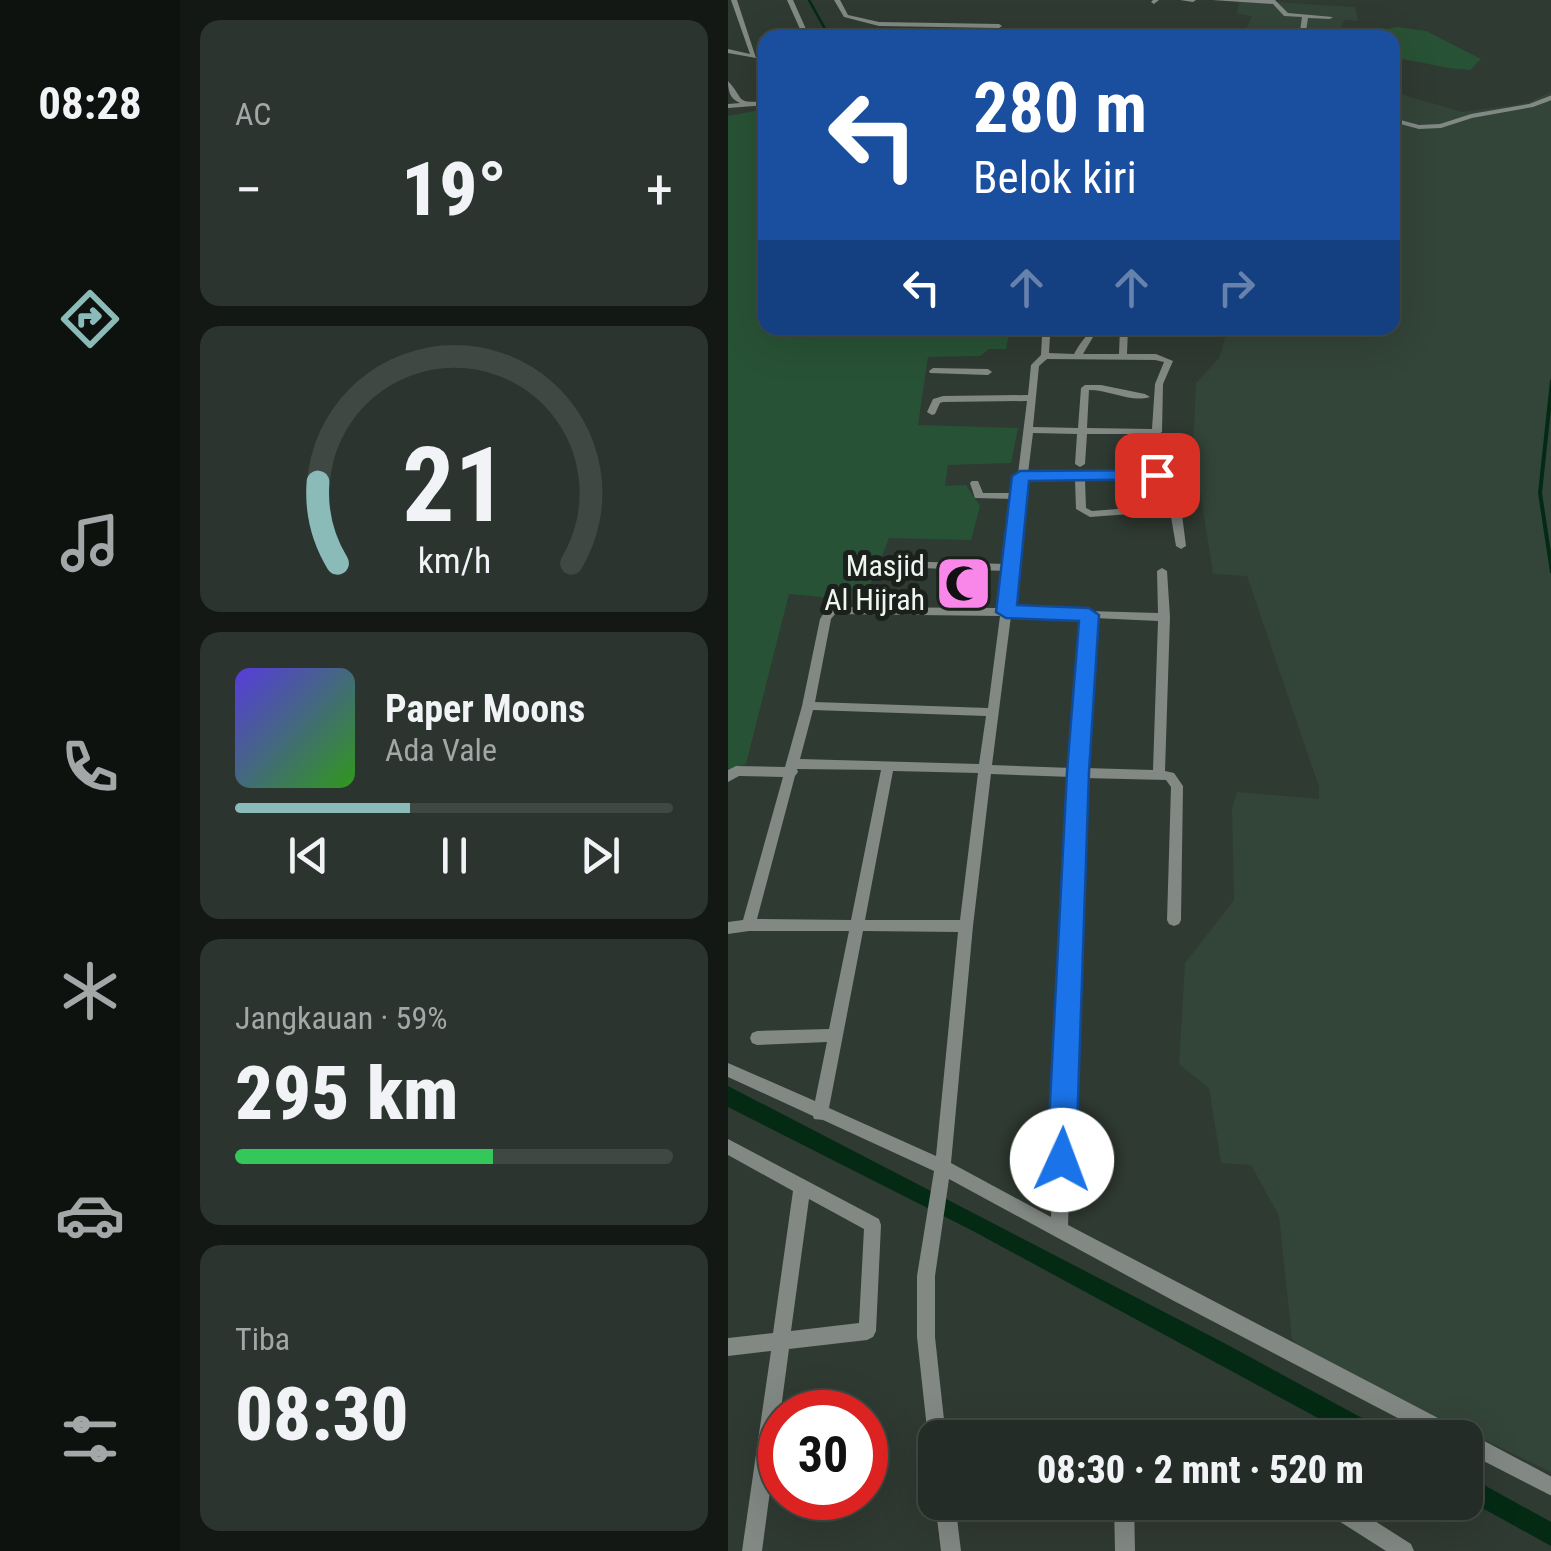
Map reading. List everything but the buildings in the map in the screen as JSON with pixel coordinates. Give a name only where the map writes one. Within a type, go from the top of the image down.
[{"type":"street","points":[[790,0],[803,30]]},
{"type":"street","points":[[836,0],[846,16],[870,22],[999,26]]},
{"type":"street","points":[[1182,0],[1193,0]]},
{"type":"street","points":[[1215,0],[1278,3],[1286,15],[1330,17]]},
{"type":"street","points":[[728,11],[736,4],[754,57],[728,52]]},
{"type":"street","points":[[1303,30],[1305,17]]},
{"type":"street","points":[[728,35],[744,29]]},
{"type":"street","points":[[728,83],[736,99],[750,105]]},
{"type":"street","points":[[1400,122],[1419,127],[1441,126],[1471,116],[1531,106],[1552,97]]},
{"type":"street","points":[[728,106],[758,104]]},
{"type":"street","points":[[1045,335],[1045,356]]},
{"type":"street","points":[[1078,355],[1090,335]]},
{"type":"street","points":[[1123,356],[1124,335]]},
{"type":"street","points":[[935,1420],[926,1337],[926,1276],[944,1167],[966,926],[1012,568],[1020,476],[1026,430],[1032,398],[1035,365],[1045,356],[1078,355],[1156,356],[1170,361],[1160,384],[1158,430],[1026,430]]},
{"type":"street","points":[[934,371],[988,369],[985,399]]},
{"type":"street","points":[[1145,397],[1122,396],[1109,386],[1087,386],[1081,508],[1090,514],[1176,507]]},
{"type":"street","points":[[932,412],[938,400],[1032,398]]},
{"type":"street","points":[[1132,458],[1134,433]]},
{"type":"street","points":[[1020,476],[1080,470],[1165,476],[1172,480],[1181,546]]},
{"type":"street","points":[[975,483],[979,496],[1019,496]]},
{"type":"street","points":[[892,564],[1012,568]]},
{"type":"street","points":[[1159,774],[1162,571]]},
{"type":"street","points":[[750,925],[777,814],[793,768],[826,619],[832,610],[1164,617]]},
{"type":"street","points":[[1059,1230],[1078,772],[1089,615]]},
{"type":"street","points":[[808,706],[992,712]]},
{"type":"street","points":[[728,776],[736,771],[888,766],[1170,776],[1177,786],[1174,920]]},
{"type":"street","points":[[820,1114],[888,766]]},
{"type":"street","points":[[728,928],[856,923],[966,926]]},
{"type":"street","points":[[758,1038],[836,1035]]},
{"type":"street","points":[[728,1070],[944,1167],[1422,1420]]},
{"type":"street","points":[[728,1146],[874,1225],[867,1331],[728,1347]]},
{"type":"street","points":[[752,1551],[802,1187]]},
{"type":"street","points":[[1483,1451],[1552,1487]]},
{"type":"street","points":[[947,1520],[951,1551]]},
{"type":"street","points":[[1124,1520],[1125,1551]]},
{"type":"street","points":[[1355,1520],[1404,1551]]},
{"type":"shaded area","points":[[1239,0],[1355,7],[1358,21],[1344,20],[1340,30],[1245,30],[1252,16],[1237,14]]},
{"type":"shaded area","points":[[1397,27],[1426,31],[1481,59],[1470,70],[1400,59],[1400,30],[1380,30]]},
{"type":"shaded area","points":[[1551,92],[1551,1472],[1483,1439],[1483,1420],[1443,1420],[1307,1354],[1292,1339],[1279,1216],[1251,1165],[1221,1163],[1209,1088],[1179,1064],[1185,963],[1234,900],[1232,808],[1237,792],[1319,799],[1319,787],[1247,576],[1213,574],[1193,446],[1196,383],[1219,358],[1226,335],[1400,335],[1400,94],[1462,112],[1527,103]]},
{"type":"shaded area","points":[[758,110],[758,335],[1009,335],[1006,349],[989,349],[980,356],[928,357],[918,425],[1018,428],[1011,463],[948,465],[945,486],[966,485],[980,506],[971,540],[889,538],[864,601],[789,594],[746,764],[728,770],[728,116]]},
{"type":"shaded area","points":[[728,1086],[1366,1420],[1322,1420],[973,1231],[728,1107]]},
{"type":"shaded area","points":[[1483,1484],[1551,1522],[1551,1546],[1483,1508]]},
{"type":"waterway","points":[[809,0],[826,30]]},
{"type":"waterway","points":[[1552,381],[1540,493],[1552,572]]},
{"type":"place","name":"Masjid Al Hijrah","points":[[964,583]]},
{"type":"route","points":[[1062,1160],[1068,972],[1089,615],[1006,612],[1020,476],[1157,475]]}]
